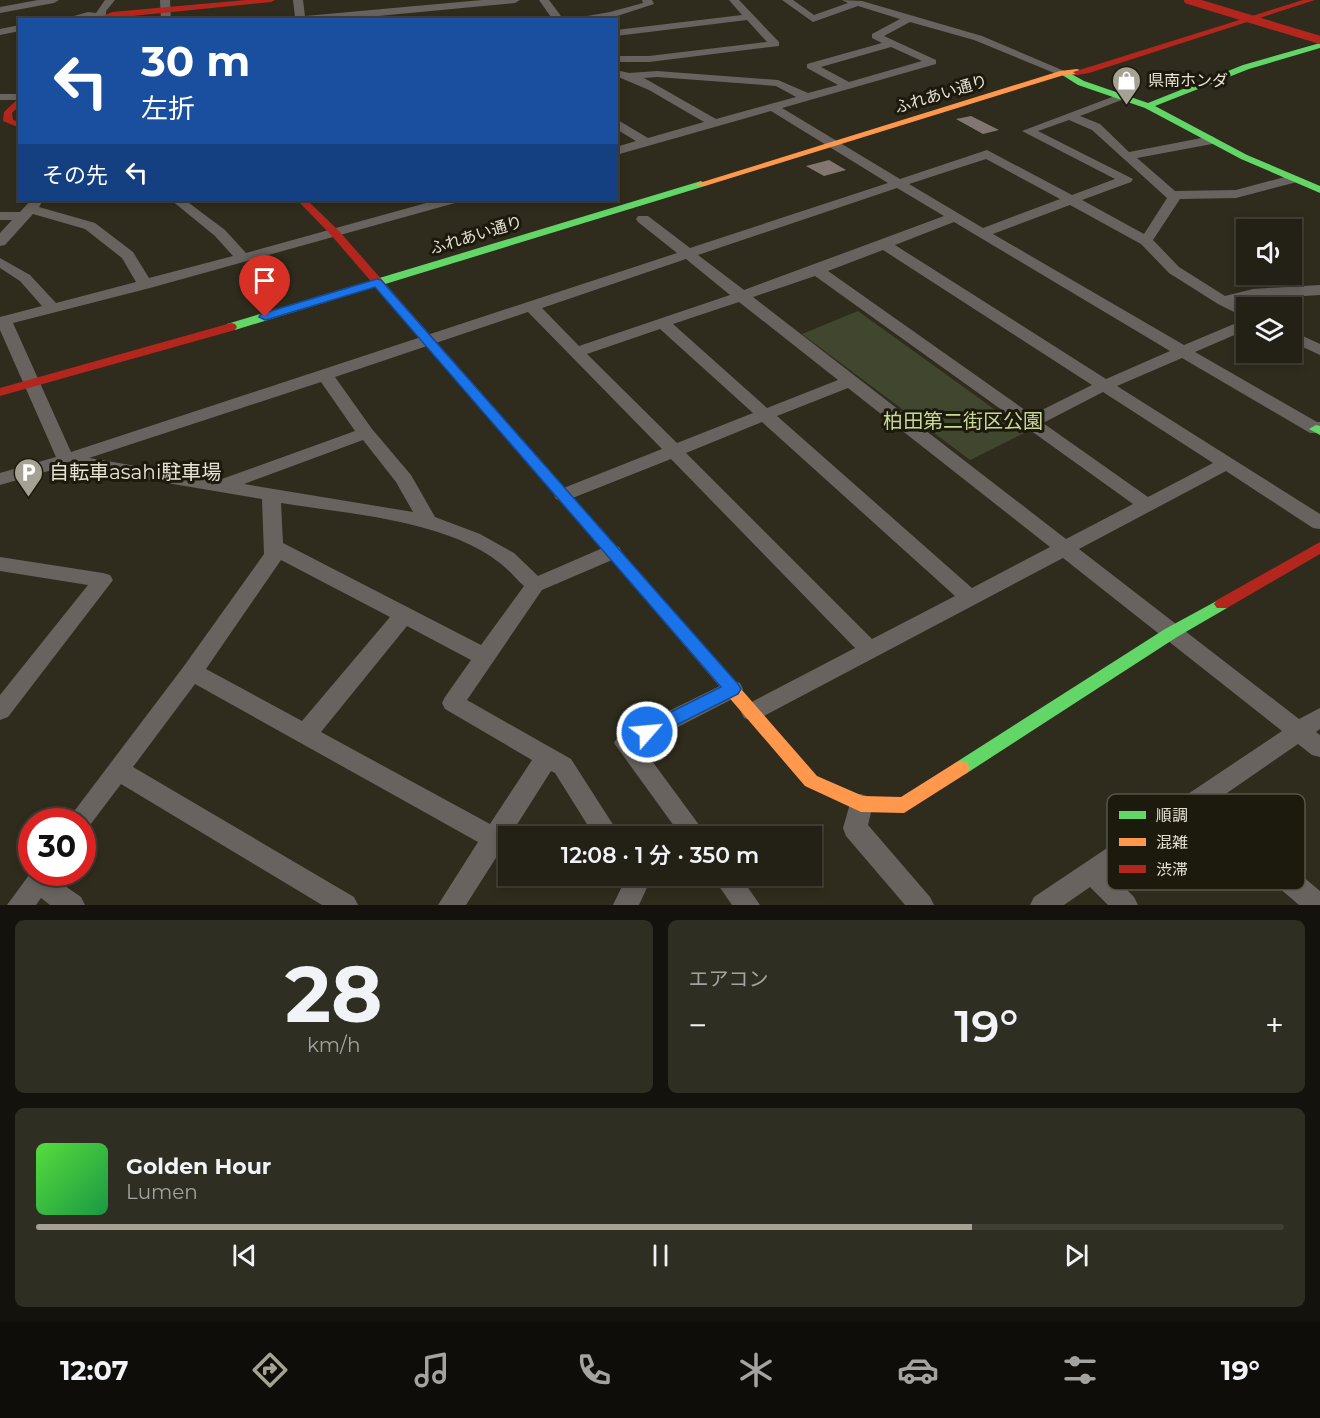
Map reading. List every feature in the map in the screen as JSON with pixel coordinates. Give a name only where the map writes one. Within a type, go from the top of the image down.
[{"type":"main road","points":[[100,18],[271,0]]},
{"type":"main road","points":[[1188,0],[1320,40]]},
{"type":"main road","points":[[1212,0],[1320,32]]},
{"type":"main road","name":"ふれあい通り","points":[[1063,73],[1073,65],[1286,0]]},
{"type":"main road","name":"ふれあい通り","points":[[0,392],[377,282],[1063,73],[1086,72],[1311,0]]},
{"type":"main road","points":[[1148,106],[1246,68],[1320,45]]},
{"type":"main road","points":[[1063,73],[1120,98],[1148,106],[1292,179],[1320,189]]},
{"type":"main road","points":[[7,123],[8,112],[18,101]]},
{"type":"main road","points":[[303,201],[335,233],[811,781],[861,804],[904,805],[1171,633],[1320,547]]},
{"type":"street","points":[[3,6],[54,0]]},
{"type":"street","points":[[74,18],[88,15],[100,18],[101,10],[110,0]]},
{"type":"street","points":[[298,0],[299,18]]},
{"type":"street","points":[[323,18],[395,15],[471,8],[515,0]]},
{"type":"street","points":[[544,0],[558,18]]},
{"type":"street","points":[[586,18],[611,15],[649,4],[647,0]]},
{"type":"street","points":[[618,58],[669,56],[775,44],[735,0]]},
{"type":"street","points":[[787,0],[813,19],[858,3]]},
{"type":"street","points":[[847,0],[978,38],[1063,73]]},
{"type":"street","points":[[618,33],[749,17]]},
{"type":"street","points":[[618,151],[932,62],[876,36],[909,18]]},
{"type":"street","points":[[0,32],[18,28]]},
{"type":"street","points":[[849,86],[812,66],[893,43]]},
{"type":"street","points":[[669,56],[687,77]]},
{"type":"street","points":[[618,73],[778,83],[808,98]]},
{"type":"street","points":[[633,75],[695,115],[717,124]]},
{"type":"street","points":[[0,97],[18,99]]},
{"type":"street","points":[[981,232],[1126,179],[1028,130],[1120,98]]},
{"type":"street","points":[[774,108],[831,145],[1319,429]]},
{"type":"street","points":[[1069,116],[1096,127],[1172,195],[1236,194],[1292,179]]},
{"type":"street","points":[[618,124],[647,143]]},
{"type":"street","points":[[1126,156],[1212,140]]},
{"type":"street","points":[[0,479],[66,460],[325,375],[987,154],[1146,241],[1174,270],[1236,308]]},
{"type":"street","points":[[1146,241],[1174,198],[1172,195]]},
{"type":"street","points":[[178,201],[220,233],[243,258]]},
{"type":"street","points":[[66,460],[2,322],[335,233],[418,204],[442,201]]},
{"type":"street","points":[[0,216],[30,208],[90,226],[128,255],[145,285]]},
{"type":"street","points":[[0,242],[30,208]]},
{"type":"street","points":[[577,352],[817,270],[955,217]]},
{"type":"street","points":[[643,219],[1320,748]]},
{"type":"street","points":[[885,245],[1320,523]]},
{"type":"street","points":[[0,262],[25,278],[53,309]]},
{"type":"street","points":[[817,270],[1148,505]]},
{"type":"street","points":[[1223,301],[1253,294],[1320,290]]},
{"type":"street","points":[[532,306],[870,650]]},
{"type":"street","points":[[661,322],[970,598]]},
{"type":"street","points":[[1030,422],[1104,385],[1236,329]]},
{"type":"street","points":[[1302,341],[1320,350]]},
{"type":"street","points":[[325,375],[366,433],[404,479],[428,521]]},
{"type":"street","points":[[562,495],[850,381]]},
{"type":"street","points":[[219,486],[366,433]]},
{"type":"street","points":[[66,460],[428,521],[473,539],[507,558],[535,585]]},
{"type":"street","points":[[752,712],[1227,463]]},
{"type":"street","points":[[89,808],[192,672],[274,555],[272,495]]},
{"type":"street","points":[[274,547],[485,657]]},
{"type":"street","points":[[602,826],[563,766],[453,703],[535,585],[612,552]]},
{"type":"street","points":[[0,564],[103,580],[0,711]]},
{"type":"street","points":[[305,734],[404,615]]},
{"type":"street","points":[[192,672],[494,838]]},
{"type":"street","points":[[688,826],[626,743],[732,689]]},
{"type":"street","points":[[1206,794],[1320,717]]},
{"type":"street","points":[[451,905],[547,757]]},
{"type":"street","points":[[118,770],[345,905]]},
{"type":"street","points":[[861,804],[855,828],[921,905]]},
{"type":"street","points":[[1043,905],[1107,862]]},
{"type":"street","points":[[1092,872],[1107,887]]},
{"type":"street","points":[[20,905],[35,886]]},
{"type":"street","points":[[51,886],[72,905]]},
{"type":"street","points":[[626,905],[635,886]]},
{"type":"street","points":[[733,886],[747,905]]},
{"type":"street","points":[[1110,890],[1125,905]]},
{"type":"street","points":[[1300,890],[1318,905]]},
{"type":"green space","name":"柏田第二街区公園","points":[[858,311],[1026,432],[970,460],[802,334]]},
{"type":"building","points":[[971,116],[999,130],[983,134],[956,119]]},
{"type":"building","points":[[829,160],[846,170],[824,176],[806,166]]},
{"type":"traffic: fast","points":[[1148,106],[1246,67],[1320,45]]},
{"type":"traffic: fast","points":[[1063,73],[1081,83],[1148,106],[1244,157],[1320,190]]},
{"type":"traffic: fast","points":[[231,327],[701,184]]},
{"type":"traffic: fast","points":[[1316,429],[1320,431]]},
{"type":"traffic: fast","points":[[961,768],[1171,633],[1222,604]]},
{"type":"traffic: slow","points":[[701,184],[1063,73],[1077,72]]},
{"type":"traffic: slow","points":[[612,551],[811,781],[861,804],[904,805],[961,768]]},
{"type":"traffic: jam","points":[[102,18],[112,14],[271,0]]},
{"type":"traffic: jam","points":[[1188,0],[1320,40]]},
{"type":"traffic: jam","points":[[1077,72],[1311,0]]},
{"type":"traffic: jam","points":[[18,102],[8,112],[8,121],[18,124]]},
{"type":"traffic: jam","points":[[303,201],[335,233],[612,551]]},
{"type":"traffic: jam","points":[[0,392],[231,327]]},
{"type":"traffic: jam","points":[[1222,604],[1320,547]]},
{"type":"place","name":"県南ホンダ","points":[[1127,106]]},
{"type":"place","name":"自転車asahi駐車場","points":[[28,498]]},
{"type":"route","points":[[265,317],[377,282],[732,689],[647,732]]}]
